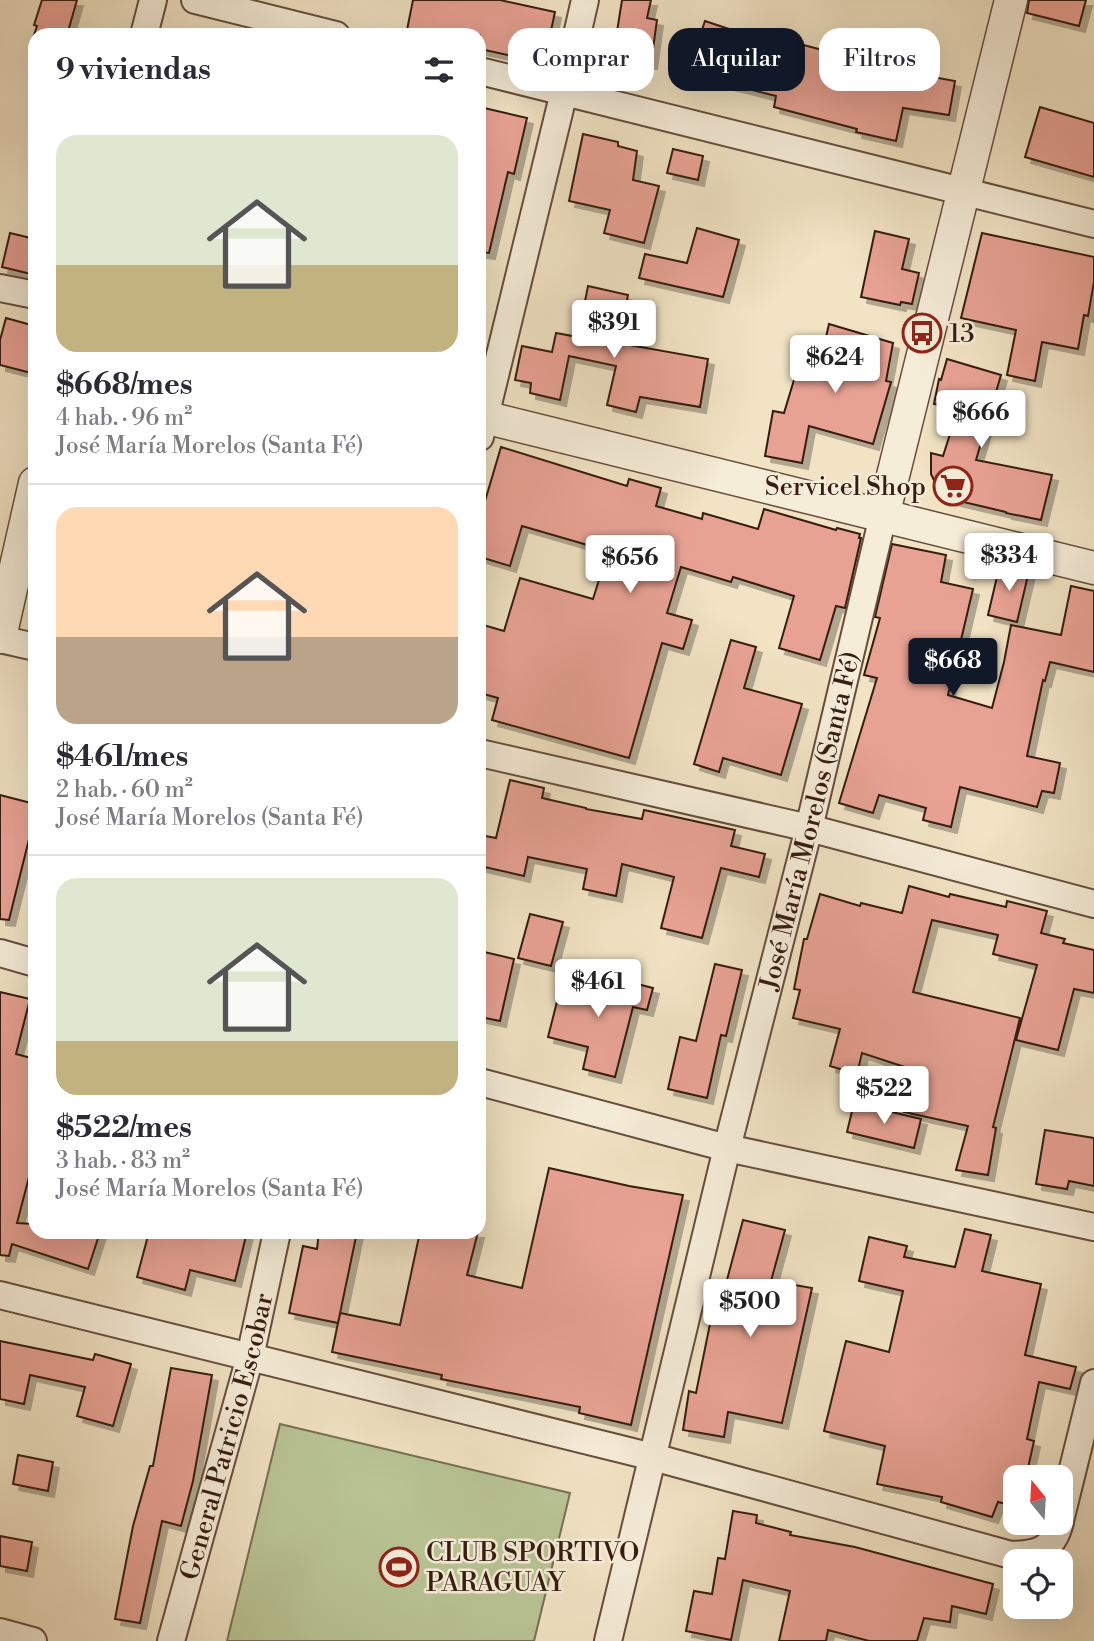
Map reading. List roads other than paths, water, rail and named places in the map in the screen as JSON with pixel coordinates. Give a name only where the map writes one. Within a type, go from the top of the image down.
[{"type":"street","points":[[146,28],[153,0]]},
{"type":"street","points":[[195,0],[308,28]]},
{"type":"street","points":[[486,403],[585,0]]},
{"type":"street","name":"José María Morelos (Santa Fé)","points":[[608,1641],[1011,0]]},
{"type":"street","points":[[486,72],[1094,224]]},
{"type":"street","points":[[0,288],[28,294]]},
{"type":"street","points":[[486,424],[1094,568]]},
{"type":"street","points":[[28,514],[0,638],[28,645]]},
{"type":"street","points":[[486,754],[809,828],[1094,904]]},
{"type":"street","points":[[0,953],[28,961]]},
{"type":"street","points":[[486,1085],[727,1148],[1094,1227]]},
{"type":"street","name":"General Patricio Escobar","points":[[172,1641],[250,1357],[275,1239]]},
{"type":"street","points":[[0,1296],[653,1457],[1011,1555],[1037,1553],[1052,1542],[1055,1535]]},
{"type":"street","points":[[1073,1470],[1094,1383]]},
{"type":"street","points":[[0,1632],[33,1641]]},
{"type":"place","name":"13","points":[[922,333]]},
{"type":"place","name":"Servicel Shop","points":[[953,486]]},
{"type":"place","name":"CLUB SPORTIVO PARAGUAY","points":[[399,1567]]}]
